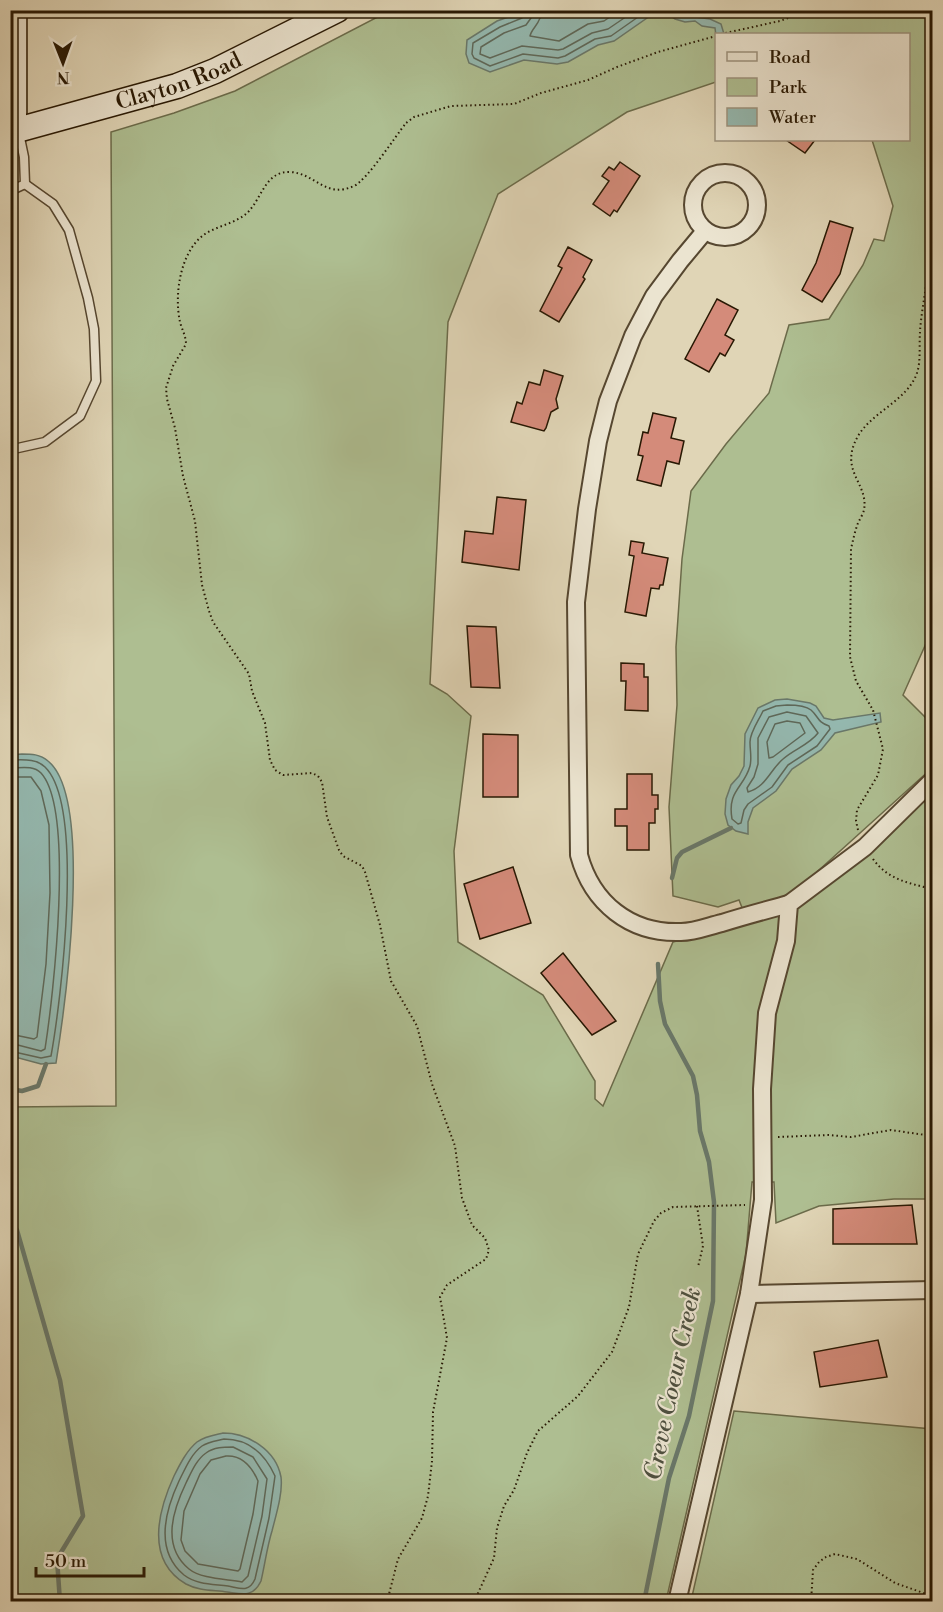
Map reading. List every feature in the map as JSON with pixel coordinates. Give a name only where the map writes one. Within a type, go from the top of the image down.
[{"type":"main road","name":"Clayton Road","points":[[14,131],[196,79],[286,38],[338,10]]},
{"type":"street","points":[[14,131],[18,10]]},
{"type":"street","points":[[705,231],[654,296],[633,336],[608,401],[598,441],[576,602],[579,855],[584,873],[591,887],[605,903],[632,922],[666,932],[690,931],[789,904],[865,847],[933,781]]},
{"type":"street","points":[[677,1602],[749,1294],[763,1200],[762,1089],[767,1013],[786,941],[789,904]]},
{"type":"street","points":[[749,1294],[933,1290]]},
{"type":"lane","points":[[14,131],[24,157],[25,184]]},
{"type":"lane","points":[[10,191],[25,184]]},
{"type":"lane","points":[[18,448],[45,442],[80,416],[96,381],[94,329],[69,230],[53,204],[25,184]]},
{"type":"path","points":[[725,33],[780,21],[810,10]]},
{"type":"path","points":[[387,1602],[398,1558],[422,1518],[428,1496],[432,1461],[433,1412],[447,1338],[440,1297],[447,1285],[486,1259],[489,1250],[484,1238],[472,1225],[462,1198],[455,1146],[432,1084],[417,1026],[391,981],[380,925],[365,872],[362,866],[343,856],[339,850],[327,816],[322,782],[318,776],[304,773],[283,775],[275,770],[270,760],[265,723],[252,691],[249,674],[213,622],[209,611],[202,585],[195,521],[183,476],[166,388],[170,372],[186,344],[178,300],[182,274],[189,252],[204,235],[235,221],[249,211],[266,183],[280,173],[290,172],[302,175],[322,187],[348,188],[367,176],[397,134],[414,117],[451,105],[514,104],[541,93],[588,80],[658,52],[715,36]]},
{"type":"path","points":[[933,197],[927,218],[927,274],[921,312],[917,373],[904,394],[885,408],[858,436],[853,449],[851,463],[854,476],[862,492],[864,510],[854,534],[851,549],[850,657],[856,681],[873,710],[879,726],[883,750],[881,768],[860,802],[856,816],[860,839],[874,862],[889,876],[933,889]]},
{"type":"path","points":[[762,1136],[851,1137],[891,1130],[933,1137]]},
{"type":"path","points":[[697,1206],[702,1246],[698,1267]]},
{"type":"path","points":[[474,1602],[494,1558],[497,1528],[504,1506],[514,1490],[526,1453],[538,1431],[578,1396],[612,1352],[629,1307],[638,1254],[654,1221],[661,1213],[673,1207],[718,1206]]},
{"type":"path","points":[[811,1602],[813,1570],[819,1562],[835,1554],[857,1559],[896,1583],[933,1596]]},
{"type":"green space","points":[[389,11],[932,11],[932,630],[903,695],[932,724],[932,768],[788,898],[743,910],[739,900],[718,907],[673,896],[669,807],[677,705],[676,647],[682,559],[691,491],[726,444],[769,393],[789,325],[829,319],[863,265],[874,239],[884,241],[893,206],[872,141],[910,141],[910,33],[715,33],[715,82],[627,112],[498,194],[448,322],[430,684],[447,694],[471,716],[454,851],[458,942],[543,995],[595,1081],[595,1099],[603,1106],[673,942],[798,908],[932,792],[932,1199],[894,1199],[819,1206],[776,1223],[774,1182],[752,1182],[746,1254],[666,1601],[11,1601],[10,1107],[116,1106],[111,132],[235,91]]},
{"type":"green space","points":[[734,1411],[932,1429],[932,1601],[691,1601]]},
{"type":"water","points":[[525,11],[657,11],[614,41],[598,45],[568,62],[557,64],[524,60],[490,72],[469,63],[466,54],[467,40],[497,21]]},
{"type":"water","points":[[664,11],[710,19],[721,24],[724,33],[716,33],[715,28],[702,26],[695,21],[685,22],[675,19]]},
{"type":"water","points":[[787,699],[816,706],[824,718],[833,720],[880,713],[881,722],[835,733],[821,750],[792,769],[776,791],[753,808],[748,822],[748,834],[736,831],[728,825],[725,814],[726,799],[731,785],[744,766],[745,734],[758,708],[775,700]]},
{"type":"water","points":[[32,754],[48,761],[62,782],[70,816],[73,905],[70,953],[56,1063],[41,1064],[11,1056],[10,755]]},
{"type":"water","points":[[223,1433],[242,1436],[267,1451],[278,1467],[281,1477],[279,1504],[261,1581],[254,1590],[247,1594],[201,1589],[186,1584],[173,1574],[160,1549],[160,1519],[174,1476],[193,1445],[206,1437]]},
{"type":"building","points":[[787,141],[814,141],[805,153]]},
{"type":"building","points":[[620,162],[640,176],[617,212],[614,210],[610,216],[593,204],[609,181],[602,176],[609,167],[614,170]]},
{"type":"building","points":[[830,221],[853,228],[840,274],[822,302],[802,290],[816,263]]},
{"type":"building","points":[[568,247],[592,260],[583,277],[585,279],[559,322],[540,311],[562,268],[558,266]]},
{"type":"building","points":[[717,299],[738,310],[725,335],[734,340],[725,356],[720,353],[709,372],[685,359]]},
{"type":"building","points":[[544,370],[563,376],[556,399],[558,408],[551,412],[546,428],[544,431],[511,422],[517,402],[522,404],[529,382],[540,385]]},
{"type":"building","points":[[653,413],[676,418],[671,438],[684,441],[679,464],[667,461],[661,486],[637,480],[643,456],[638,455],[643,432],[648,433]]},
{"type":"building","points":[[497,497],[526,500],[519,570],[462,562],[465,531],[493,534]]},
{"type":"building","points":[[631,541],[644,543],[642,553],[668,558],[663,585],[660,585],[659,589],[651,588],[646,616],[625,612],[634,556],[629,555]]},
{"type":"building","points":[[467,626],[496,627],[500,688],[471,687]]},
{"type":"building","points":[[621,663],[644,664],[644,677],[648,677],[648,711],[625,710],[626,681],[621,681]]},
{"type":"building","points":[[483,734],[518,735],[518,797],[483,797]]},
{"type":"building","points":[[627,774],[652,774],[652,795],[658,795],[658,809],[655,809],[655,823],[649,823],[649,850],[627,850],[627,826],[615,826],[615,809],[627,809]]},
{"type":"building","points":[[513,867],[531,923],[480,939],[464,884]]},
{"type":"building","points":[[563,953],[616,1021],[592,1035],[541,973]]},
{"type":"building","points":[[912,1205],[917,1244],[833,1244],[833,1209]]},
{"type":"building","points":[[878,1340],[887,1377],[820,1387],[814,1352]]},
{"type":"waterway","name":"Creve Coeur Creek","points":[[672,878],[677,858],[682,852],[731,828]]},
{"type":"waterway","name":"Creve Coeur Creek","points":[[644,1602],[669,1478],[689,1416],[713,1301],[714,1202],[709,1162],[700,1131],[693,1076],[665,1024],[660,1001],[658,964]]},
{"type":"waterway","points":[[10,1089],[22,1091],[38,1086],[46,1064]]},
{"type":"waterway","points":[[10,1222],[17,1230],[60,1380],[83,1516],[57,1559],[60,1602]]}]
